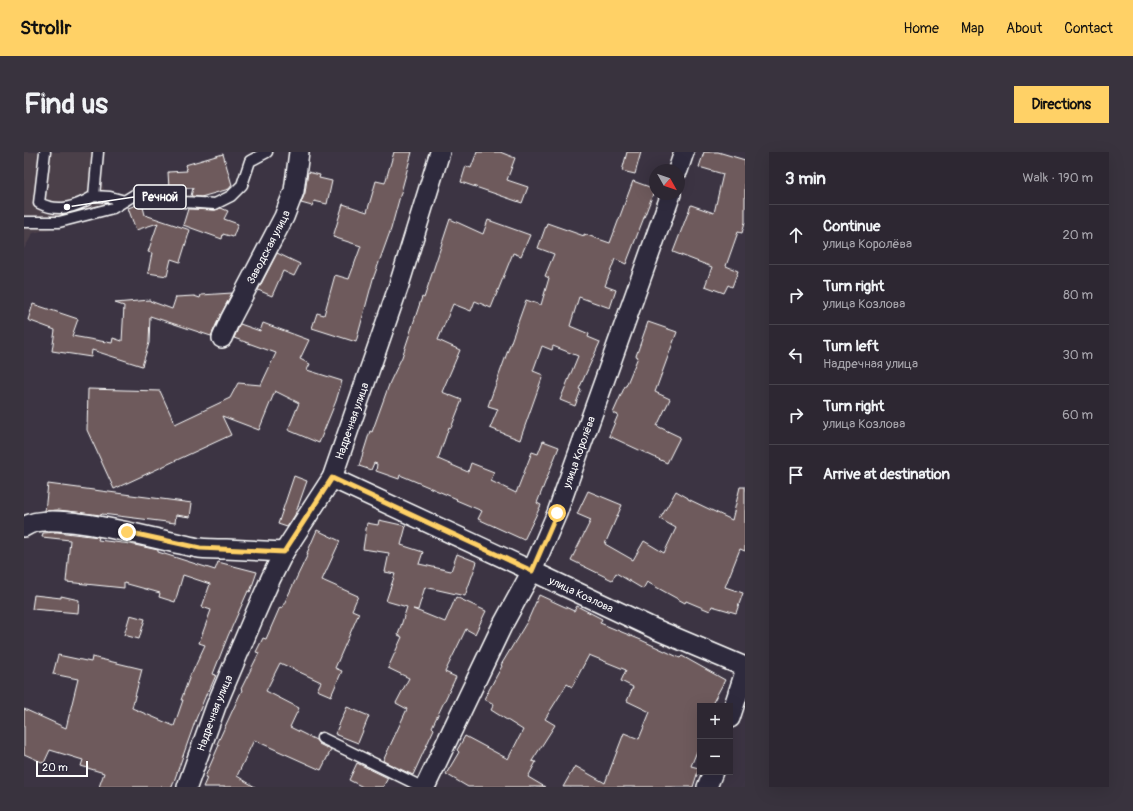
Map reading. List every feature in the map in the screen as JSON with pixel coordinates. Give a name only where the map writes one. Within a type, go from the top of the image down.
[{"type":"street","name":"Заводская улица","points":[[222,338],[284,217],[294,191],[299,152]]},
{"type":"street","name":"Надречная улица","points":[[187,787],[216,706],[254,614],[284,552],[332,478],[399,285],[440,152]]},
{"type":"street","points":[[680,164],[684,152]]},
{"type":"street","name":"улица Королёва","points":[[423,787],[502,626],[532,571],[557,513],[669,200]]},
{"type":"street","name":"улица Козлова","points":[[332,478],[655,629],[745,667]]},
{"type":"street","points":[[24,527],[36,521],[65,521],[127,532],[200,548],[284,552]]},
{"type":"street","points":[[733,709],[745,672]]},
{"type":"street","points":[[707,787],[712,775]]},
{"type":"lane","points":[[45,152],[39,203],[46,207],[59,209],[84,202],[94,196],[110,197],[125,201]]},
{"type":"lane","points":[[94,196],[98,152]]},
{"type":"lane","points":[[24,222],[58,222],[113,208],[139,192],[168,196],[184,202],[216,204],[231,196],[242,185],[250,160],[264,153]]},
{"type":"lane","points":[[322,738],[423,787]]},
{"type":"shaded area","points":[[24,152],[105,152],[102,182],[112,215],[33,233],[24,249]]},
{"type":"building","points":[[394,152],[412,152],[391,229],[373,279],[356,342],[312,328],[317,313],[324,315],[335,275],[349,279],[361,246],[333,237],[343,204],[367,212],[376,181],[385,183]]},
{"type":"building","points":[[477,152],[500,152],[515,158],[507,180],[528,187],[522,203],[461,182],[466,166],[471,168]]},
{"type":"building","points":[[627,152],[641,152],[635,174],[622,171]]},
{"type":"building","points":[[704,152],[718,152],[745,160],[745,222],[742,233],[738,232],[726,266],[738,271],[732,287],[728,285],[724,293],[705,286],[712,267],[673,252],[691,205],[714,213],[723,174],[699,167]]},
{"type":"building","points":[[223,154],[232,185],[229,189],[201,197],[191,196],[193,188],[169,189],[168,172],[187,171],[185,165]]},
{"type":"building","points":[[308,172],[320,175],[319,178],[332,181],[327,204],[314,201],[312,206],[301,203],[305,193]]},
{"type":"building","points":[[633,181],[649,187],[649,200],[651,200],[626,264],[615,259],[605,286],[616,290],[610,308],[579,297],[570,326],[589,334],[588,337],[600,342],[579,389],[581,390],[575,406],[560,400],[578,356],[553,346],[552,350],[542,346],[533,371],[543,375],[520,440],[490,428],[498,409],[488,406],[526,300],[541,305],[549,278],[545,276],[554,254],[538,248],[547,223],[610,243]]},
{"type":"building","points":[[142,203],[145,215],[190,230],[180,262],[171,259],[167,276],[148,273],[152,253],[148,252],[158,223],[136,230],[128,208]]},
{"type":"building","points":[[221,208],[228,211],[224,219],[238,224],[233,237],[223,234],[222,239],[183,225],[188,209],[215,210]]},
{"type":"building","points":[[450,219],[483,234],[488,220],[530,235],[521,256],[513,253],[491,308],[475,301],[471,311],[453,304],[438,340],[460,350],[442,392],[462,400],[451,428],[449,427],[438,459],[468,472],[471,463],[494,472],[491,481],[516,493],[532,452],[538,454],[543,441],[559,447],[537,503],[541,505],[524,540],[478,519],[482,511],[456,500],[457,499],[400,475],[399,479],[376,471],[377,464],[374,463],[371,470],[359,466],[370,431],[372,432],[390,382],[402,357],[422,297],[424,298]]},
{"type":"building","points":[[277,253],[300,264],[294,276],[283,271],[272,296],[258,290]]},
{"type":"building","points":[[232,293],[211,336],[150,316],[149,343],[142,366],[92,350],[91,357],[52,351],[55,330],[28,320],[33,304],[78,319],[72,336],[112,343],[113,338],[122,341],[124,306],[115,303],[150,300],[172,309],[176,297],[194,296],[200,298],[201,295]]},
{"type":"building","points":[[648,322],[677,332],[655,392],[670,399],[657,426],[680,437],[667,463],[609,436],[618,415],[613,413],[638,357],[636,356]]},
{"type":"building","points":[[263,323],[309,340],[300,359],[310,364],[307,370],[342,381],[336,401],[319,443],[288,430],[299,403],[275,391],[259,430],[222,416],[231,435],[114,489],[87,430],[88,389],[160,391],[175,424],[230,398],[238,383],[261,385],[276,353],[234,338],[240,324],[260,331]]},
{"type":"building","points":[[294,476],[307,481],[295,515],[287,527],[278,524]]},
{"type":"building","points":[[48,484],[192,503],[190,517],[176,515],[175,523],[102,514],[58,510],[45,511]]},
{"type":"building","points":[[740,487],[745,487],[745,551],[740,549],[725,587],[743,593],[736,613],[712,606],[710,611],[686,601],[685,603],[647,582],[643,589],[616,573],[612,580],[571,560],[591,520],[577,514],[588,491],[622,505],[605,544],[633,560],[644,541],[664,553],[676,528],[660,519],[676,491],[688,499],[732,520]]},
{"type":"building","points":[[379,520],[406,526],[401,545],[423,552],[419,564],[451,571],[457,554],[477,562],[465,596],[425,587],[418,610],[413,609],[445,622],[456,597],[486,611],[475,634],[466,629],[445,672],[456,677],[432,727],[434,729],[413,775],[383,761],[407,709],[396,703],[409,678],[388,668],[402,637],[398,635],[407,607],[386,601],[395,574],[385,572],[389,553],[363,549],[367,523],[378,525]]},
{"type":"building","points":[[317,530],[340,541],[322,580],[358,596],[352,610],[359,613],[335,668],[342,671],[331,696],[317,690],[321,682],[280,663],[266,691],[299,708],[290,727],[316,740],[319,744],[331,750],[321,770],[254,740],[237,776],[255,787],[203,787],[207,778],[205,777],[219,745],[217,744],[242,690],[241,689],[259,653],[256,652],[263,638],[266,639],[280,607],[282,608],[308,554],[307,553]]},
{"type":"building","points":[[57,532],[99,537],[98,540],[130,544],[158,550],[158,552],[215,570],[218,562],[257,572],[250,592],[248,591],[228,636],[213,674],[216,675],[196,719],[172,787],[99,787],[104,773],[81,766],[83,760],[50,750],[44,763],[24,754],[24,709],[66,728],[78,679],[53,674],[58,655],[91,662],[92,657],[142,669],[132,708],[174,726],[183,700],[181,700],[191,673],[205,645],[199,643],[211,610],[202,607],[210,584],[183,575],[175,602],[159,597],[160,593],[124,583],[124,588],[66,582],[70,540],[42,537],[43,533]]},
{"type":"building","points":[[34,595],[61,598],[61,596],[79,600],[78,613],[32,609]]},
{"type":"building","points":[[539,595],[574,611],[577,606],[602,619],[600,623],[680,658],[682,656],[725,680],[713,703],[697,703],[697,751],[691,766],[697,768],[697,774],[693,787],[563,787],[575,766],[605,783],[624,733],[639,739],[650,712],[627,701],[633,687],[621,681],[626,670],[589,655],[572,687],[567,684],[545,719],[555,725],[532,761],[536,762],[528,777],[545,787],[468,787],[446,774],[459,752],[457,750],[465,736],[508,759],[523,730],[491,710],[494,704],[484,699],[502,666],[501,665],[528,620]]},
{"type":"building","points":[[130,615],[145,619],[139,639],[124,635]]},
{"type":"building","points":[[347,707],[369,716],[358,743],[335,734]]},
{"type":"building","points":[[357,763],[388,778],[383,787],[363,787],[349,780]]},
{"type":"place","name":"Речной","points":[[67,207]]},
{"type":"route","points":[[127,532],[200,548],[284,552],[332,478],[532,571],[557,513]]}]
